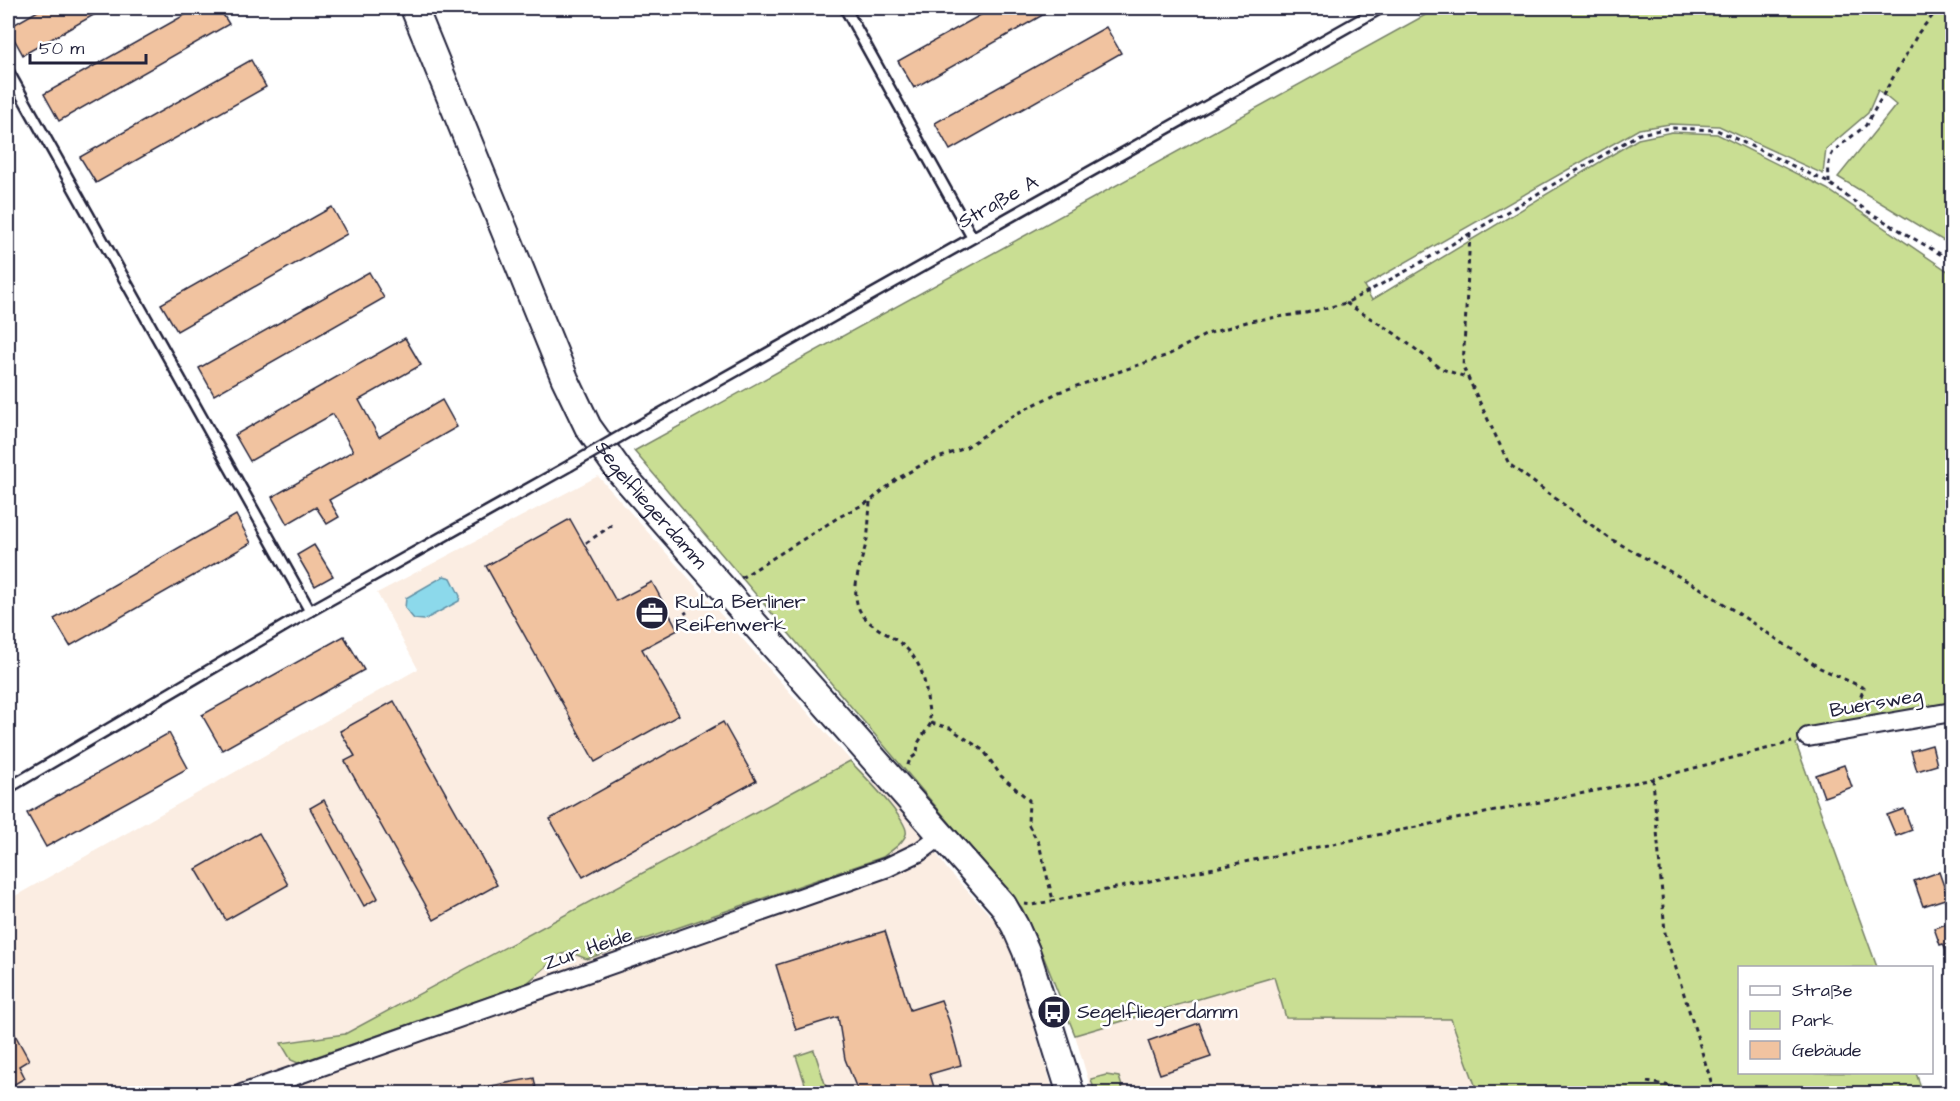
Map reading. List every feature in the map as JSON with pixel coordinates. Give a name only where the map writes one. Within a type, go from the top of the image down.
[{"type":"street","name":"Segelfliegerdamm","points":[[414,8],[565,379],[588,427],[621,472],[1003,904],[1026,951],[1071,1094]]},
{"type":"street","name":"Buersweg","points":[[1808,737],[1953,712]]},
{"type":"street","name":"Zur Heide","points":[[242,1094],[888,867],[919,852],[942,835]]},
{"type":"lane","points":[[845,8],[972,237]]},
{"type":"lane","name":"Straße A","points":[[8,788],[310,611],[1381,8]]},
{"type":"lane","points":[[8,71],[310,611]]},
{"type":"path","points":[[1829,183],[1830,161],[1833,152],[1866,125],[1919,33],[1939,8]]},
{"type":"path","points":[[724,589],[839,517],[870,501],[897,479],[925,463],[965,448],[1016,414],[1059,392],[1168,356],[1207,334],[1250,321],[1306,313],[1346,303],[1408,270],[1639,134],[1670,128],[1717,130],[1829,183],[1867,211],[1953,261]]},
{"type":"path","points":[[1470,234],[1463,367],[1509,464],[1609,538],[1700,588],[1821,668],[1864,688],[1848,730]]},
{"type":"path","points":[[1346,303],[1394,333],[1442,369],[1469,378]]},
{"type":"path","points":[[870,501],[867,538],[856,585],[857,604],[863,616],[908,650],[923,675],[928,693],[931,723],[918,743],[918,754],[910,759],[900,787]]},
{"type":"path","points":[[586,543],[612,525]]},
{"type":"path","points":[[677,618],[687,612]]},
{"type":"path","points":[[931,723],[950,728],[984,751],[1001,776],[1029,800],[1028,824],[1040,844],[1053,900]]},
{"type":"path","points":[[1017,900],[1024,904],[1032,904],[1653,780],[1808,737]]},
{"type":"path","points":[[1647,1082],[1715,1093],[1665,933],[1653,780]]},
{"type":"shaded area","points":[[598,476],[850,760],[913,819],[947,869],[1000,926],[1009,946],[1054,1093],[8,1093],[8,900],[418,669],[377,593]]},
{"type":"shaded area","points":[[1274,977],[1286,1018],[1451,1019],[1478,1093],[1092,1093],[1075,1035]]},
{"type":"green space","points":[[1438,8],[1952,8],[1952,38],[1946,46],[1952,52],[1952,246],[1838,177],[1896,105],[1878,90],[1868,113],[1826,149],[1823,174],[1719,126],[1670,124],[1639,129],[1364,286],[1372,300],[1638,139],[1672,132],[1717,134],[1827,189],[1952,274],[1952,704],[1817,728],[1796,744],[1877,966],[1738,966],[1738,1074],[1916,1074],[1923,1093],[1478,1093],[1451,1019],[1286,1018],[1274,977],[1075,1035],[1022,908],[634,451]]},
{"type":"green space","points":[[850,761],[893,808],[905,828],[906,834],[902,841],[883,857],[587,959],[569,952],[560,955],[527,983],[298,1063],[291,1060],[281,1043],[345,1034]]},
{"type":"green space","points":[[814,1050],[828,1093],[808,1093],[796,1056]]},
{"type":"green space","points":[[1106,1075],[1119,1077],[1124,1093],[1095,1093],[1091,1079]]},
{"type":"water","points":[[444,576],[451,578],[460,596],[459,601],[424,620],[414,619],[405,608],[406,598]]},
{"type":"building","points":[[43,8],[106,8],[23,55],[8,28]]},
{"type":"building","points":[[197,8],[219,8],[229,24],[59,121],[44,94]]},
{"type":"building","points":[[993,8],[1055,8],[914,88],[898,61]]},
{"type":"building","points":[[1106,27],[1121,53],[950,150],[935,123]]},
{"type":"building","points":[[251,60],[266,87],[96,183],[80,157]]},
{"type":"building","points":[[332,207],[347,234],[177,331],[161,304]]},
{"type":"building","points":[[369,272],[384,298],[214,395],[199,368]]},
{"type":"building","points":[[405,338],[421,365],[359,400],[379,437],[442,400],[457,427],[329,500],[339,517],[327,524],[316,507],[287,524],[272,497],[353,451],[333,414],[250,461],[235,435]]},
{"type":"building","points":[[236,515],[251,543],[70,646],[54,619]]},
{"type":"building","points":[[570,519],[616,601],[652,582],[678,630],[642,649],[679,715],[595,762],[486,566]]},
{"type":"building","points":[[314,545],[333,576],[315,586],[297,555]]},
{"type":"building","points":[[344,636],[364,670],[222,750],[202,715]]},
{"type":"building","points":[[394,701],[497,885],[434,920],[345,761],[355,756],[340,731]]},
{"type":"building","points":[[723,722],[756,781],[583,877],[550,819]]},
{"type":"building","points":[[169,733],[188,768],[46,847],[27,813]]},
{"type":"building","points":[[1932,745],[1937,765],[1917,771],[1911,751]]},
{"type":"building","points":[[1844,765],[1852,787],[1824,797],[1816,775]]},
{"type":"building","points":[[324,800],[378,898],[364,906],[310,808]]},
{"type":"building","points":[[1904,809],[1912,830],[1896,836],[1887,815]]},
{"type":"building","points":[[259,833],[288,885],[226,920],[196,869]]},
{"type":"building","points":[[1939,872],[1948,898],[1923,906],[1914,881]]},
{"type":"building","points":[[1953,922],[1953,966],[1943,944],[1940,945],[1934,928]]},
{"type":"building","points":[[885,931],[910,1010],[941,1000],[949,1021],[961,1065],[930,1074],[936,1094],[859,1094],[845,1059],[838,1017],[796,1030],[776,965]]},
{"type":"building","points":[[8,1022],[29,1060],[19,1066],[25,1078],[8,1088]]},
{"type":"building","points":[[1199,1023],[1211,1057],[1160,1074],[1148,1041]]},
{"type":"building","points":[[534,1078],[537,1094],[486,1094],[485,1087]]},
{"type":"place","name":"RuLa Berliner Reifenwerk","points":[[652,613]]},
{"type":"place","name":"Segelfliegerdamm","points":[[1054,1012]]}]
